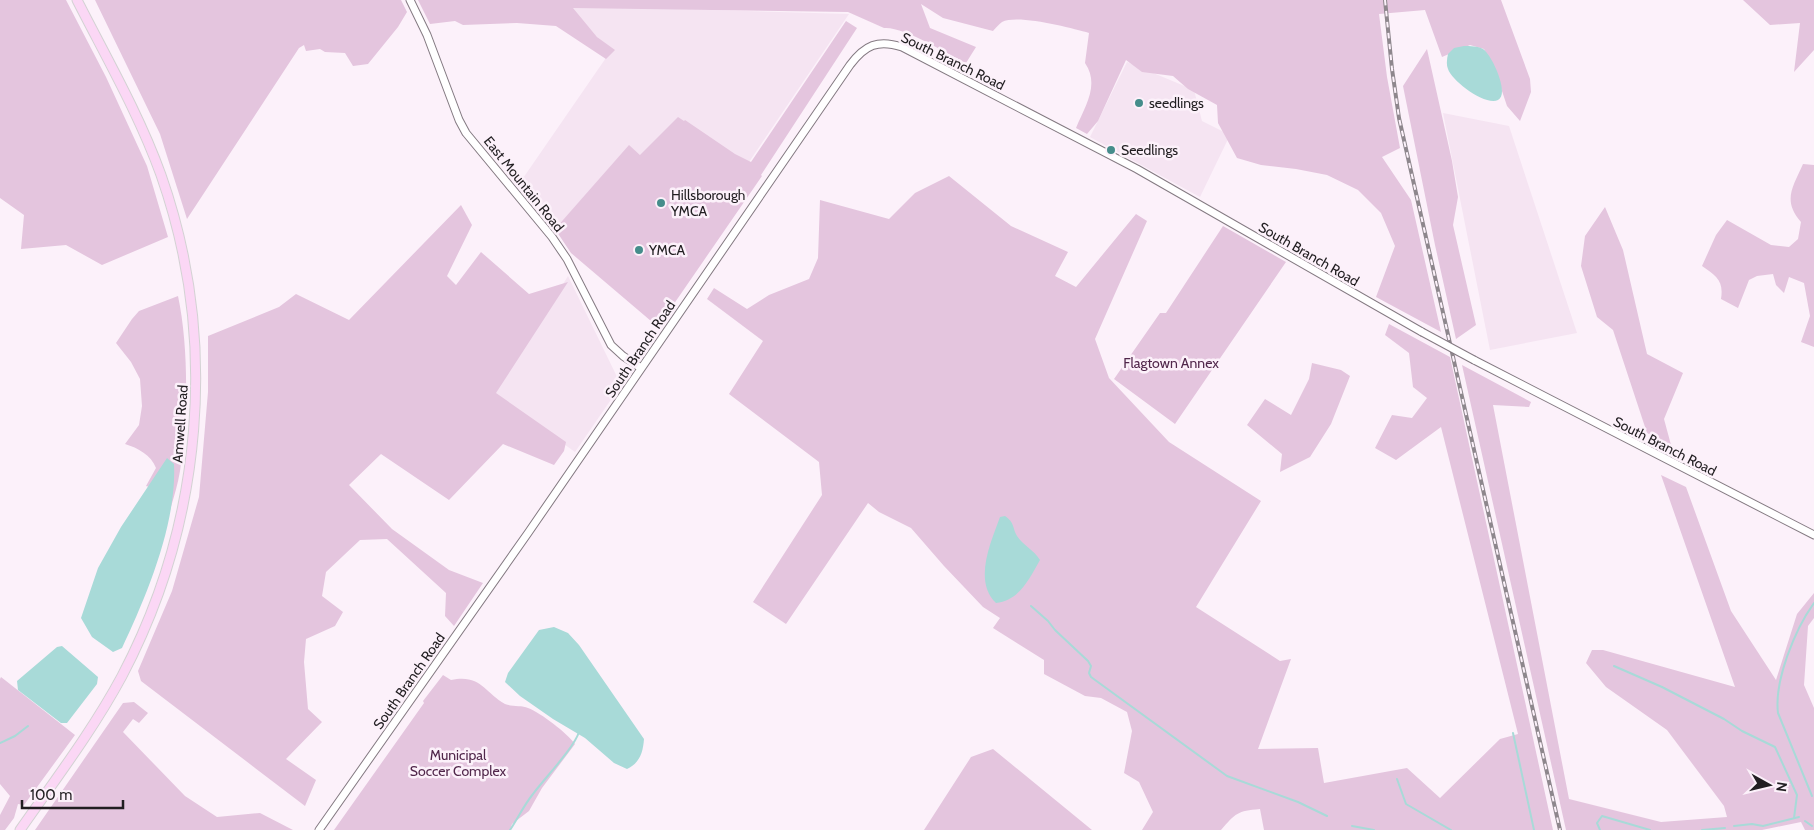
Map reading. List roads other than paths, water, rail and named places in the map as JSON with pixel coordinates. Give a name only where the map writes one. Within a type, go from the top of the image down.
[{"type":"main road","name":"Amwell Road","points":[[20,830],[104,708],[138,644],[157,599],[172,555],[186,496],[194,441],[197,399],[196,344],[188,280],[168,196],[149,143],[78,0]]},
{"type":"street","name":"East Mountain Road","points":[[410,0],[427,35],[459,120],[466,132],[552,237],[567,259],[611,345],[641,368]]},
{"type":"street","name":"South Branch Road","points":[[320,830],[544,510],[850,65],[864,49],[879,44],[902,47],[1129,165],[1422,332],[1814,535]]},
{"type":"waterway","points":[[1812,796],[1778,713],[1778,700],[1779,686],[1787,656],[1800,627],[1814,603]]},
{"type":"waterway","points":[[1031,606],[1088,661],[1091,666],[1089,673],[1091,677],[1227,776],[1298,802],[1327,816]]},
{"type":"waterway","points":[[1614,666],[1662,687],[1775,747],[1797,795],[1794,818]]},
{"type":"waterway","points":[[0,743],[15,736],[28,726]]},
{"type":"waterway","points":[[510,830],[530,798],[565,755],[579,732]]},
{"type":"waterway","points":[[1513,733],[1534,830]]},
{"type":"waterway","points":[[1397,779],[1406,804],[1451,830]]},
{"type":"waterway","points":[[1600,830],[1597,823],[1602,816],[1650,830]]},
{"type":"waterway","points":[[1734,826],[1752,824],[1763,826],[1799,817]]},
{"type":"waterway","points":[[1805,821],[1812,826]]},
{"type":"waterway","points":[[1352,826],[1374,830]]},
{"type":"waterway","points":[[1702,830],[1725,828]]},
{"type":"railway","points":[[1385,0],[1399,118],[1560,830]]},
{"type":"place","name":"seedlings","points":[[1139,103]]},
{"type":"place","name":"Seedlings","points":[[1111,150]]},
{"type":"place","name":"Hillsborough YMCA","points":[[661,203]]},
{"type":"place","name":"YMCA","points":[[639,250]]},
{"type":"park label","name":"Flagtown Annex","points":[[1171,363]]},
{"type":"park label","name":"Municipal Soccer Complex","points":[[458,764]]}]
